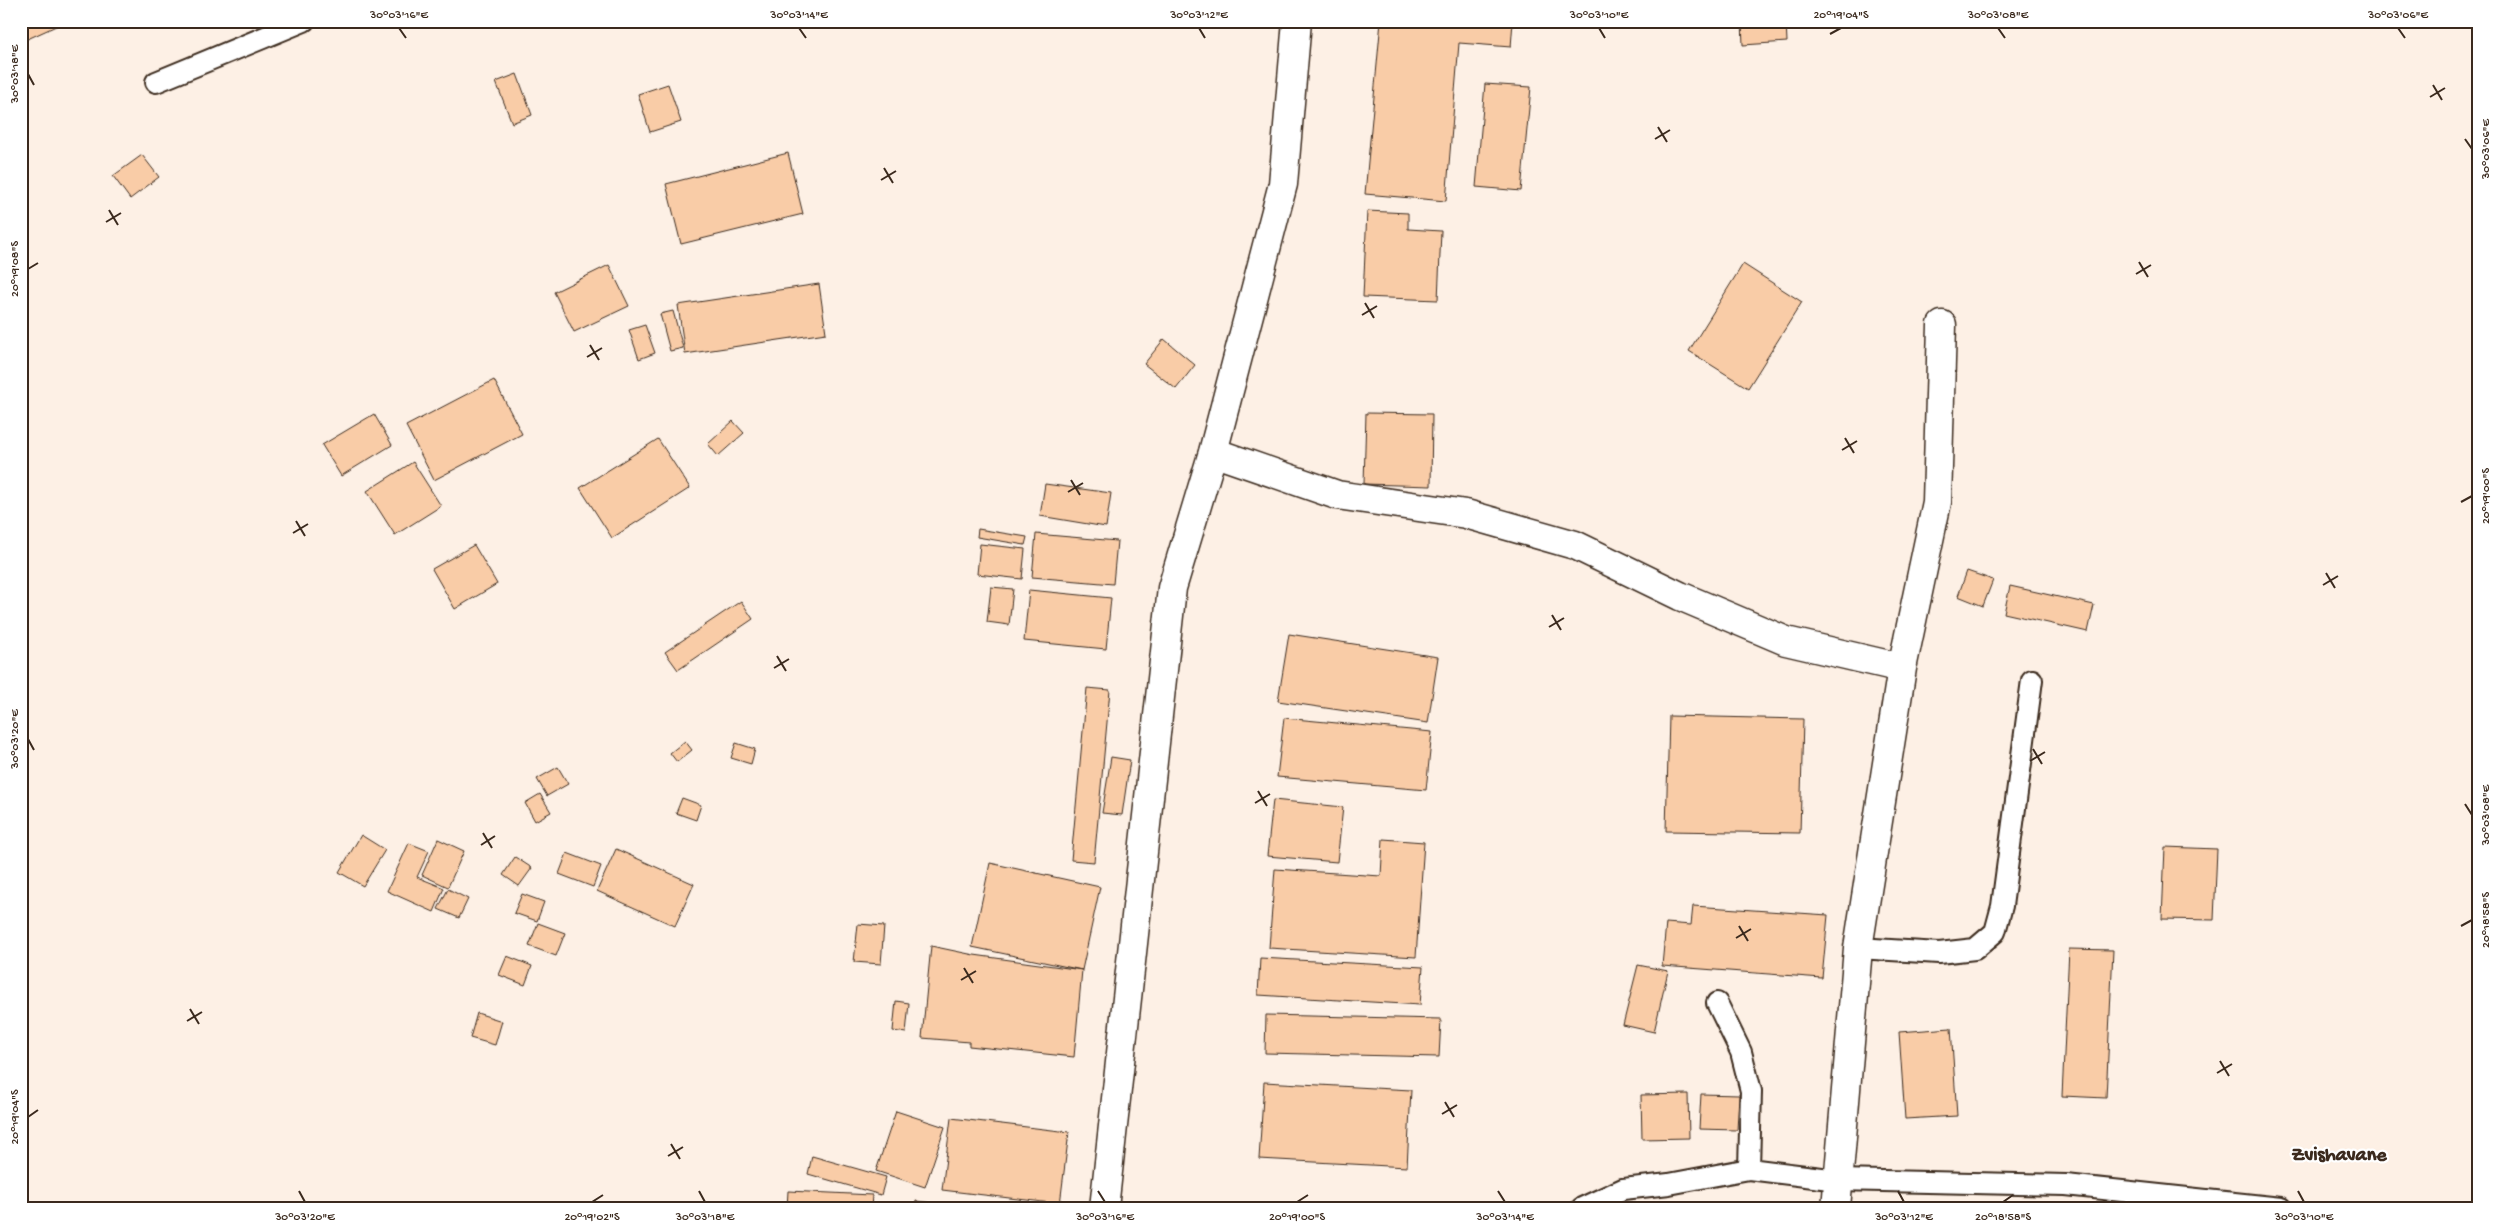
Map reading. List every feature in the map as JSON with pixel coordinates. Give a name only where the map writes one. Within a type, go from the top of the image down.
[{"type":"street","points":[[1104,1208],[1172,588],[1213,452],[1283,184],[1298,21]]},
{"type":"street","points":[[1836,1208],[1858,948],[1902,668],[1937,502],[1942,325]]},
{"type":"street","points":[[1213,452],[1337,495],[1466,514],[1575,545],[1680,596],[1786,641],[1902,668]]},
{"type":"lane","points":[[156,82],[304,21]]},
{"type":"lane","points":[[1858,948],[1948,952],[1975,949],[1995,932],[2002,906],[2032,680]]},
{"type":"lane","points":[[1716,1004],[1741,1052],[1751,1091],[1749,1169]]},
{"type":"lane","points":[[1582,1208],[1623,1189],[1669,1184],[1749,1169],[1838,1180],[2066,1185],[2281,1208]]},
{"type":"building","points":[[21,21],[67,21],[21,42]]},
{"type":"building","points":[[1381,21],[1513,21],[1511,47],[1459,43],[1446,201],[1365,194]]},
{"type":"building","points":[[1660,21],[1703,21],[1702,27]]},
{"type":"building","points":[[1742,21],[1786,21],[1787,42],[1743,45]]},
{"type":"building","points":[[517,74],[532,115],[512,123],[496,82]]},
{"type":"building","points":[[668,84],[681,122],[650,132],[638,94]]},
{"type":"building","points":[[1485,84],[1531,87],[1521,191],[1476,187]]},
{"type":"building","points":[[788,153],[803,214],[681,244],[666,184]]},
{"type":"building","points":[[142,155],[159,177],[130,199],[113,176]]},
{"type":"building","points":[[1367,211],[1408,213],[1408,229],[1441,231],[1438,300],[1363,297]]},
{"type":"building","points":[[1743,264],[1802,302],[1748,388],[1689,351]]},
{"type":"building","points":[[609,265],[629,306],[574,332],[554,292]]},
{"type":"building","points":[[819,284],[826,333],[685,354],[678,305]]},
{"type":"building","points":[[673,311],[683,348],[670,351],[660,314]]},
{"type":"building","points":[[645,325],[655,353],[639,359],[629,330]]},
{"type":"building","points":[[1164,339],[1195,365],[1176,389],[1144,364]]},
{"type":"building","points":[[494,380],[522,434],[434,480],[406,426]]},
{"type":"building","points":[[1366,413],[1432,414],[1431,486],[1364,484]]},
{"type":"building","points":[[374,414],[392,445],[341,476],[322,445]]},
{"type":"building","points":[[733,421],[744,433],[718,456],[708,444]]},
{"type":"building","points":[[658,439],[690,488],[612,538],[580,488]]},
{"type":"building","points":[[413,462],[441,506],[395,535],[367,491]]},
{"type":"building","points":[[1045,484],[1111,493],[1106,527],[1040,516]]},
{"type":"building","points":[[978,529],[1027,537],[1025,545],[977,537]]},
{"type":"building","points":[[1036,534],[1117,541],[1113,584],[1032,577]]},
{"type":"building","points":[[980,544],[1025,549],[1022,579],[977,574]]},
{"type":"building","points":[[474,545],[497,584],[455,609],[432,569]]},
{"type":"building","points":[[1967,571],[1993,580],[1983,606],[1958,596]]},
{"type":"building","points":[[2010,586],[2094,605],[2088,632],[2004,613]]},
{"type":"building","points":[[991,587],[1013,589],[1009,625],[987,622]]},
{"type":"building","points":[[1029,590],[1111,598],[1106,649],[1024,641]]},
{"type":"building","points":[[741,601],[753,619],[678,670],[665,652]]},
{"type":"building","points":[[1289,634],[1438,657],[1428,723],[1278,701]]},
{"type":"building","points":[[1087,688],[1110,690],[1094,862],[1071,860]]},
{"type":"building","points":[[1669,716],[1803,719],[1800,833],[1666,831]]},
{"type":"building","points":[[1284,718],[1432,732],[1426,790],[1277,777]]},
{"type":"building","points":[[685,741],[692,750],[677,762],[670,753]]},
{"type":"building","points":[[736,743],[755,749],[751,764],[731,758]]},
{"type":"building","points":[[1111,757],[1130,760],[1122,815],[1102,813]]},
{"type":"building","points":[[558,767],[568,784],[547,796],[537,779]]},
{"type":"building","points":[[540,794],[551,812],[535,821],[525,803]]},
{"type":"building","points":[[682,798],[701,805],[696,820],[676,813]]},
{"type":"building","points":[[1273,800],[1343,807],[1337,862],[1267,856]]},
{"type":"building","points":[[361,835],[385,850],[363,886],[339,872]]},
{"type":"building","points":[[438,839],[464,851],[448,887],[422,875]]},
{"type":"building","points":[[1383,839],[1424,842],[1416,957],[1269,948],[1275,869],[1381,876]]},
{"type":"building","points":[[409,843],[429,851],[417,877],[444,888],[434,912],[387,891]]},
{"type":"building","points":[[2165,847],[2217,849],[2214,920],[2162,919]]},
{"type":"building","points":[[616,849],[694,884],[675,926],[597,891]]},
{"type":"building","points":[[567,853],[601,866],[593,887],[559,874]]},
{"type":"building","points":[[515,857],[532,868],[519,886],[503,875]]},
{"type":"building","points":[[990,863],[1100,887],[1082,970],[972,947]]},
{"type":"building","points":[[448,889],[468,899],[459,918],[438,909]]},
{"type":"building","points":[[522,894],[544,902],[537,921],[514,913]]},
{"type":"building","points":[[1693,906],[1828,915],[1822,978],[1662,966],[1666,923],[1691,925]]},
{"type":"building","points":[[538,923],[565,933],[556,956],[529,946]]},
{"type":"building","points":[[858,924],[884,926],[881,964],[854,962]]},
{"type":"building","points":[[931,946],[974,955],[1082,970],[1074,1057],[969,1046],[969,1042],[922,1038]]},
{"type":"building","points":[[2069,949],[2113,950],[2106,1098],[2062,1096]]},
{"type":"building","points":[[507,956],[532,966],[525,985],[499,975]]},
{"type":"building","points":[[1260,958],[1423,967],[1420,1005],[1258,995]]},
{"type":"building","points":[[1638,965],[1668,971],[1654,1032],[1623,1025]]},
{"type":"building","points":[[896,1001],[909,1003],[906,1033],[893,1031]]},
{"type":"building","points":[[477,1013],[502,1021],[495,1045],[470,1038]]},
{"type":"building","points":[[1266,1015],[1441,1019],[1439,1057],[1265,1053]]},
{"type":"building","points":[[1951,1028],[1957,1116],[1905,1119],[1899,1032]]},
{"type":"building","points":[[1264,1082],[1411,1090],[1407,1167],[1259,1159]]},
{"type":"building","points":[[1688,1094],[1689,1138],[1642,1139],[1641,1095]]},
{"type":"building","points":[[1701,1094],[1739,1095],[1737,1130],[1699,1129]]},
{"type":"building","points":[[896,1111],[945,1127],[925,1187],[876,1171]]},
{"type":"building","points":[[951,1118],[1069,1132],[1060,1204],[942,1190]]},
{"type":"building","points":[[812,1156],[886,1177],[881,1195],[808,1174]]},
{"type":"building","points":[[788,1191],[872,1195],[871,1208],[787,1208]]},
{"type":"building","points":[[916,1201],[975,1208],[915,1208]]},
{"type":"district","name":"Zvishavane","points":[[2339,1153]]}]
